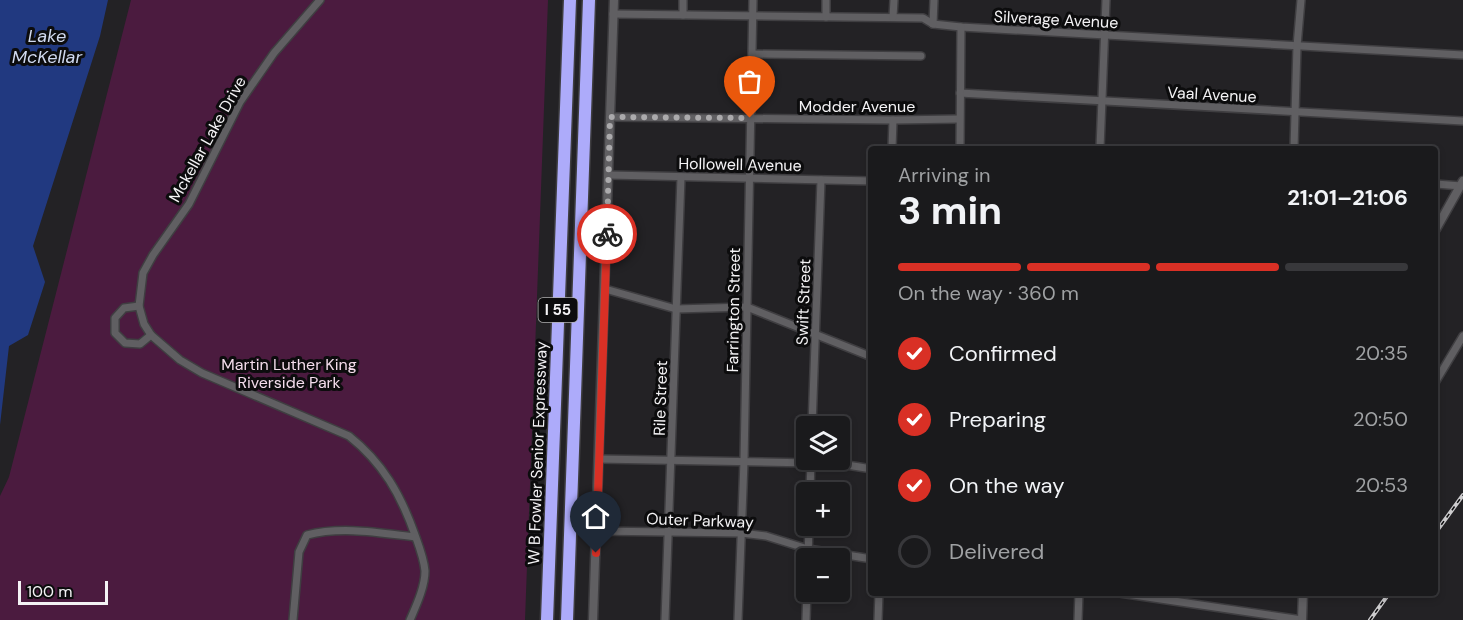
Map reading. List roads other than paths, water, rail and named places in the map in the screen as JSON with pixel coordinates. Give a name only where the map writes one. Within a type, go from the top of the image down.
[{"type":"highway","name":"W B Fowler Senior Expressway","points":[[547,620],[570,0]]},
{"type":"highway","name":"I 55","points":[[567,620],[590,0]]},
{"type":"street","name":"Mckellar Lake Drive","points":[[320,0],[274,53],[240,102],[189,204],[142,273],[139,306],[144,324],[151,335],[180,360],[202,373],[349,436],[365,449],[387,475],[405,507],[416,537],[425,572],[410,620]]},
{"type":"street","points":[[593,620],[614,0]]},
{"type":"street","points":[[683,0],[683,15]]},
{"type":"street","name":"Farrington Street","points":[[738,620],[744,461],[753,0]]},
{"type":"street","points":[[826,0],[826,17]]},
{"type":"street","points":[[893,17],[894,0]]},
{"type":"street","points":[[933,24],[934,0]]},
{"type":"street","points":[[1100,146],[1106,0]]},
{"type":"street","points":[[1294,146],[1297,46],[1301,0]]},
{"type":"street","name":"Silverage Avenue","points":[[613,14],[923,18],[933,24],[961,27],[1463,55]]},
{"type":"street","points":[[960,146],[961,27]]},
{"type":"street","points":[[752,54],[921,56]]},
{"type":"street","name":"Vaal Avenue","points":[[960,93],[1463,121]]},
{"type":"street","name":"Modder Avenue","points":[[610,117],[959,119]]},
{"type":"street","points":[[892,146],[893,120]]},
{"type":"street","name":"Hollowell Avenue","points":[[609,175],[868,181]]},
{"type":"street","name":"Rile Street","points":[[665,620],[681,177]]},
{"type":"street","name":"Swift Street","points":[[812,416],[821,180]]},
{"type":"street","points":[[1438,184],[1462,183]]},
{"type":"street","points":[[1438,225],[1462,183]]},
{"type":"street","points":[[605,289],[676,309],[747,307],[868,355]]},
{"type":"street","points":[[139,306],[124,308],[115,318],[115,333],[125,343],[140,344],[151,335]]},
{"type":"street","points":[[1438,378],[1463,336]]},
{"type":"street","points":[[599,459],[796,461]]},
{"type":"street","points":[[850,465],[868,468]]},
{"type":"street","points":[[293,620],[299,552],[307,535],[322,532],[359,531],[416,537]]},
{"type":"street","name":"Outer Parkway","points":[[596,531],[741,533],[766,536],[805,548]]},
{"type":"street","name":"Outer Parkway","points":[[850,556],[868,558]]},
{"type":"street","points":[[878,620],[879,596]]},
{"type":"street","points":[[1077,620],[1079,596]]},
{"type":"street","points":[[1140,596],[1302,620],[1303,596]]},
{"type":"street","points":[[806,620],[807,602]]},
{"type":"water","name":"Lake McKellar","points":[[0,0],[108,0],[100,36],[33,246],[45,282],[28,335],[9,346],[0,425]]},
{"type":"railway","points":[[1438,529],[1463,495]]},
{"type":"railway","points":[[1370,620],[1387,596]]},
{"type":"park label","name":"Martin Luther King Riverside Park","points":[[289,373]]}]
